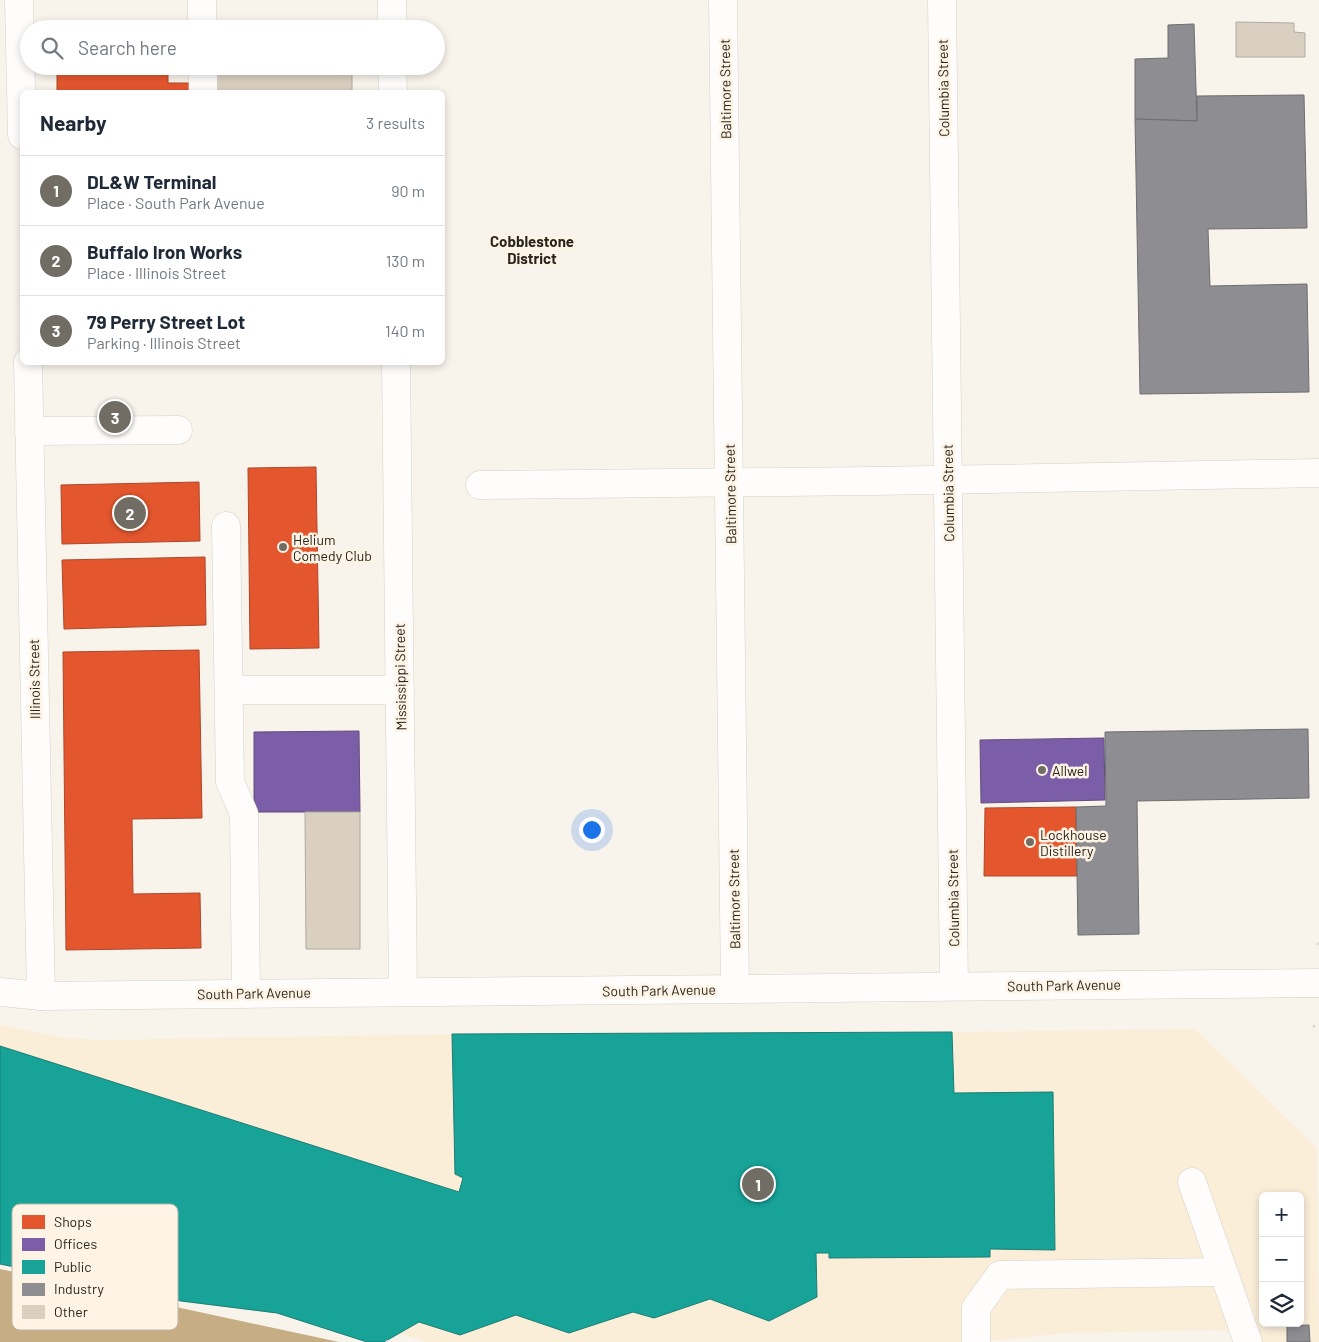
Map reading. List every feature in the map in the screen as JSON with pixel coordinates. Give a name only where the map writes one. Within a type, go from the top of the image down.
[{"type":"street","points":[[19,0],[20,45]]},
{"type":"street","points":[[202,0],[202,20]]},
{"type":"street","points":[[392,0],[392,20]]},
{"type":"street","name":"Baltimore Street","points":[[724,0],[736,989]]},
{"type":"street","name":"Columbia Street","points":[[942,0],[954,986]]},
{"type":"street","points":[[21,75],[21,90]]},
{"type":"street","points":[[203,75],[203,90]]},
{"type":"street","points":[[392,75],[393,90]]},
{"type":"street","name":"Illinois Street","points":[[28,365],[41,996]]},
{"type":"street","name":"Mississippi Street","points":[[396,365],[403,992]]},
{"type":"street","points":[[29,431],[178,430]]},
{"type":"street","points":[[480,485],[948,480],[1319,473]]},
{"type":"street","points":[[226,526],[230,782],[244,814],[246,994]]},
{"type":"street","points":[[230,690],[400,690]]},
{"type":"street","name":"South Park Avenue","points":[[0,992],[41,996],[1319,983]]},
{"type":"street","points":[[1192,1182],[1248,1342]]},
{"type":"street","points":[[976,1342],[976,1308],[1000,1276],[1223,1272]]},
{"type":"shaded area","points":[[0,1025],[65,1038],[103,1040],[452,1034],[455,1174],[463,1178],[459,1192],[0,1046]]},
{"type":"shaded area","points":[[1195,1029],[1317,1148],[1319,1342],[1259,1342],[1252,1331],[1215,1330],[1070,1333],[975,1342],[427,1342],[398,1333],[419,1322],[460,1335],[516,1315],[570,1333],[633,1312],[654,1318],[710,1299],[769,1321],[817,1297],[816,1253],[829,1253],[829,1258],[990,1257],[990,1249],[1055,1250],[1053,1093],[954,1093],[952,1032]]},
{"type":"shaded area","points":[[0,1269],[12,1272],[12,1330],[178,1330],[178,1307],[339,1342],[0,1342]]},
{"type":"building: Shops","points":[[57,75],[168,75],[168,83],[190,83],[190,90],[57,90]]},
{"type":"building: Shops","name":"Helium Comedy Club","points":[[316,467],[319,648],[250,649],[248,468]]},
{"type":"building: Shops","points":[[199,482],[200,541],[62,544],[61,485]]},
{"type":"building: Shops","points":[[205,557],[206,625],[64,629],[62,560]]},
{"type":"building: Shops","points":[[199,650],[202,818],[132,819],[133,894],[200,893],[201,948],[66,950],[63,652]]},
{"type":"building: Shops","name":"Lockhouse Distillery","points":[[1076,807],[1077,876],[984,876],[985,808]]},
{"type":"building: Offices","points":[[359,731],[360,812],[254,812],[254,732]]},
{"type":"building: Offices","name":"Allwel","points":[[1104,738],[1105,800],[981,803],[980,740]]},
{"type":"building: Public","points":[[952,1032],[954,1093],[1053,1092],[1055,1250],[990,1249],[990,1257],[829,1258],[829,1253],[816,1253],[817,1297],[769,1321],[710,1299],[654,1318],[633,1312],[569,1333],[516,1315],[460,1335],[419,1322],[384,1342],[367,1342],[277,1313],[178,1300],[178,1204],[12,1204],[12,1266],[0,1264],[0,1046],[459,1192],[463,1178],[455,1174],[452,1034]]},
{"type":"building: Industry","points":[[1194,24],[1197,121],[1135,119],[1135,59],[1168,58],[1168,25]]},
{"type":"building: Industry","points":[[1304,95],[1307,228],[1208,229],[1210,286],[1307,284],[1309,392],[1140,394],[1135,119],[1197,121],[1197,96]]},
{"type":"building: Industry","points":[[1308,729],[1309,798],[1137,801],[1139,934],[1078,935],[1076,807],[1106,806],[1105,732]]},
{"type":"building: Industry","points":[[1304,1325],[1309,1325],[1310,1342],[1287,1342],[1287,1327],[1304,1327]]},
{"type":"building: Other","points":[[1236,22],[1294,23],[1294,32],[1305,33],[1305,57],[1236,57]]},
{"type":"building: Other","points":[[214,75],[352,75],[352,90],[214,90]]},
{"type":"building: Other","points":[[305,812],[360,812],[360,949],[306,949]]},
{"type":"place","name":"79 Perry Street Lot","points":[[115,417]]},
{"type":"place","name":"Buffalo Iron Works","points":[[130,513]]},
{"type":"place","name":"Helium Comedy Club","points":[[283,547]]},
{"type":"place","name":"Allwel","points":[[1042,770]]},
{"type":"place","name":"Lockhouse Distillery","points":[[1030,842]]},
{"type":"place","name":"DL&W Terminal","points":[[758,1184]]},
{"type":"district","name":"Cobblestone District","points":[[532,250]]}]
